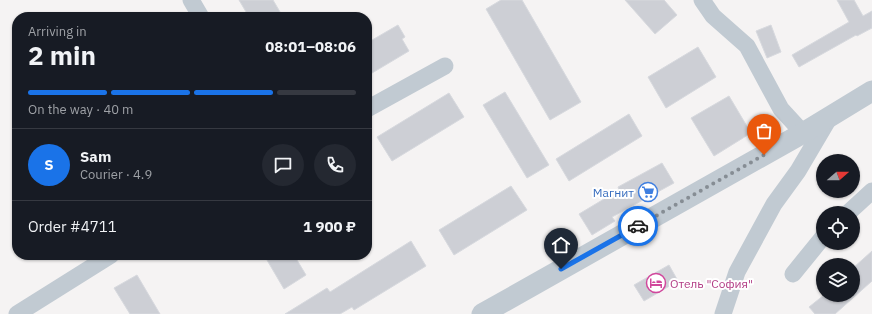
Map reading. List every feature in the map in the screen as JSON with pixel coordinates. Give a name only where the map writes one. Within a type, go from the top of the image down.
[{"type":"street","points":[[191,0],[198,12]]},
{"type":"street","points":[[702,0],[713,16],[747,46],[781,110],[802,133]]},
{"type":"street","points":[[372,106],[445,66]]},
{"type":"street","points":[[482,314],[802,133],[872,91]]},
{"type":"street","points":[[723,314],[737,272],[774,204],[798,172],[831,115]]},
{"type":"street","points":[[856,206],[872,191]]},
{"type":"street","points":[[793,274],[816,246]]},
{"type":"street","points":[[17,314],[103,260]]},
{"type":"building","points":[[239,0],[273,0],[280,12],[246,12]]},
{"type":"building","points":[[501,0],[522,0],[581,102],[550,120],[486,9]]},
{"type":"building","points":[[625,0],[664,0],[677,15],[655,34]]},
{"type":"building","points":[[837,0],[854,0],[863,16],[872,11],[872,28],[857,36],[856,35],[799,67],[792,55],[849,22]]},
{"type":"building","points":[[398,25],[405,37],[402,39],[409,51],[372,73],[372,40]]},
{"type":"building","points":[[771,25],[781,52],[767,58],[756,31]]},
{"type":"building","points":[[698,47],[716,77],[666,108],[648,77]]},
{"type":"building","points":[[505,92],[549,165],[527,178],[483,105]]},
{"type":"building","points":[[449,93],[464,117],[392,161],[377,137]]},
{"type":"building","points":[[729,96],[751,133],[714,156],[691,118]]},
{"type":"building","points":[[629,114],[642,136],[569,181],[556,159]]},
{"type":"building","points":[[662,163],[674,183],[612,217],[615,221],[592,235],[579,214],[619,190],[618,187]]},
{"type":"building","points":[[511,186],[527,210],[454,255],[439,230]]},
{"type":"building","points":[[411,241],[426,266],[354,310],[352,307],[340,314],[285,314],[327,288],[330,292]]},
{"type":"building","points":[[872,251],[872,281],[860,292],[860,262]]},
{"type":"building","points":[[267,260],[297,260],[306,275],[284,289]]},
{"type":"building","name":"Отель \"София\"","points":[[669,265],[678,281],[644,301],[634,285]]},
{"type":"building","points":[[137,275],[160,314],[130,314],[114,288]]},
{"type":"building","points":[[816,301],[848,302],[835,314],[815,314],[809,307]]},
{"type":"way so far","points":[[638,226],[764,155]]},
{"type":"place","name":"Магнит","points":[[648,192]]},
{"type":"place","name":"Отель \"София\"","points":[[656,283]]},
{"type":"route","points":[[561,269],[638,226]]}]
